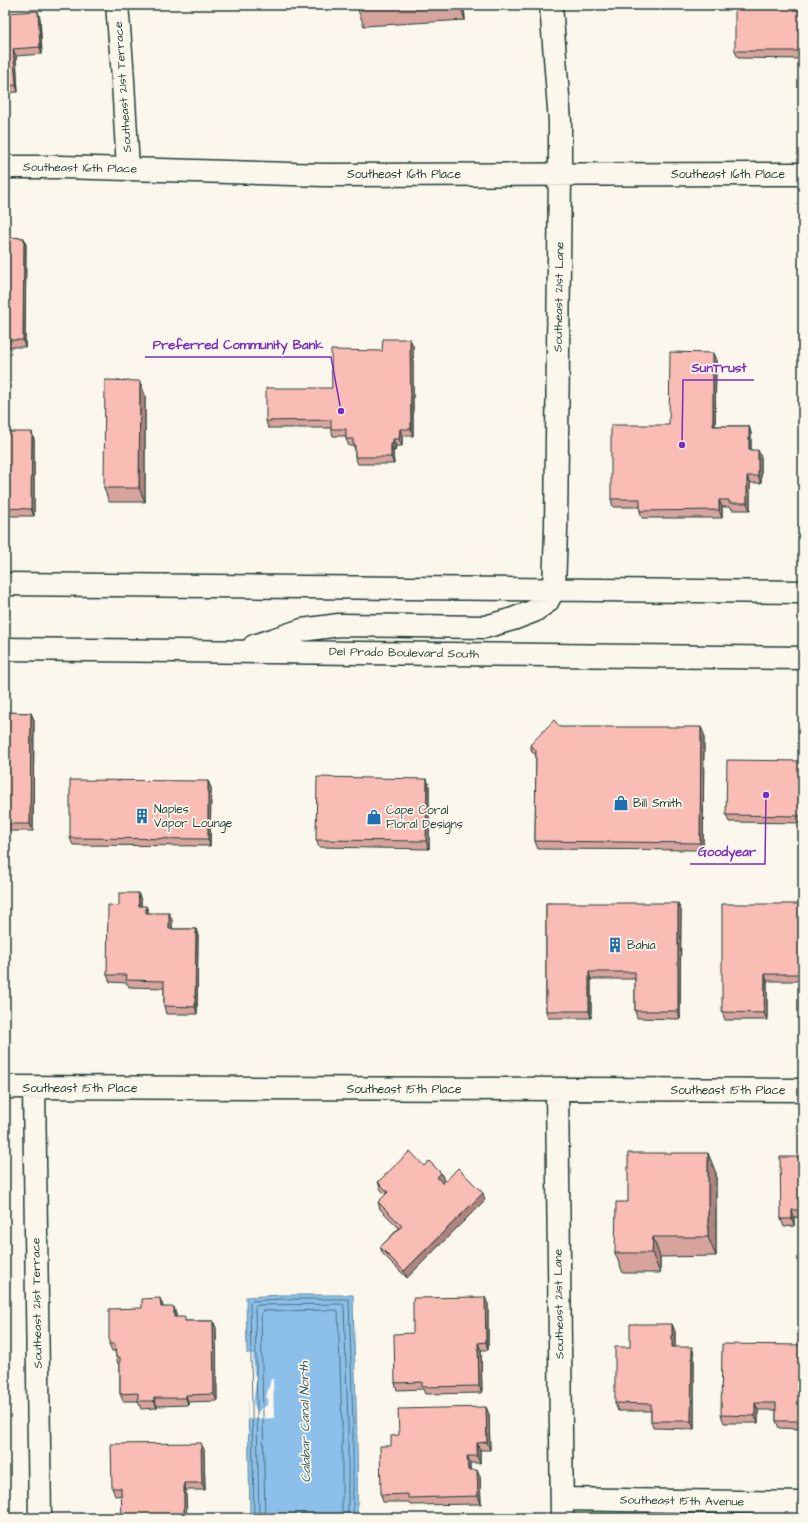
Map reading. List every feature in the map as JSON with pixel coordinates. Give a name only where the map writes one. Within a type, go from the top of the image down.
[{"type":"street","name":"Southeast 21st Terrace","points":[[117,5],[128,169]]},
{"type":"street","name":"Southeast 21st Lane","points":[[551,5],[560,122],[556,530],[554,589]]},
{"type":"street","name":"Southeast 16th Place","points":[[5,167],[324,174],[803,174]]},
{"type":"street","points":[[5,584],[803,592]]},
{"type":"street","points":[[235,652],[302,630],[339,625],[485,627],[513,620],[534,611],[547,602],[554,589]]},
{"type":"street","name":"Del Prado Boulevard South","points":[[5,649],[803,658]]},
{"type":"street","name":"Southeast 15th Place","points":[[5,1087],[803,1090]]},
{"type":"street","name":"Southeast 21st Terrace","points":[[34,1088],[40,1518]]},
{"type":"street","name":"Southeast 21st Lane","points":[[557,1090],[562,1509]]},
{"type":"street","name":"Southeast 15th Avenue","points":[[562,1509],[803,1503]]},
{"type":"water","name":"Calabar Canal North","points":[[281,1295],[353,1295],[357,1434],[357,1518],[250,1518],[246,1297]]},
{"type":"pier","points":[[245,1354],[253,1354],[254,1375],[257,1376],[253,1402],[257,1412],[267,1405],[268,1398],[266,1398],[271,1379],[273,1379],[274,1418],[248,1419]]},
{"type":"building","points":[[735,5],[803,5],[803,51],[735,51]]},
{"type":"building","points":[[38,11],[40,47],[13,49],[16,85],[5,86],[5,13]]},
{"type":"building","points":[[5,237],[24,238],[23,340],[5,340]]},
{"type":"building","points":[[383,339],[410,339],[411,429],[400,429],[399,439],[393,439],[393,444],[391,444],[391,457],[355,457],[355,444],[353,444],[353,439],[346,439],[346,429],[331,429],[331,420],[266,421],[266,388],[332,388],[331,350],[382,351]]},
{"type":"building","points":[[670,352],[713,353],[713,426],[749,426],[749,450],[758,450],[758,476],[747,476],[747,503],[729,503],[729,500],[719,500],[719,510],[640,511],[640,499],[611,499],[611,425],[669,425]]},
{"type":"building","points":[[105,380],[140,381],[139,488],[104,488]]},
{"type":"building","points":[[5,432],[32,432],[31,509],[5,508]]},
{"type":"building","points":[[5,712],[31,713],[30,824],[5,824]]},
{"type":"building","name":"Bill Smith","points":[[554,720],[560,727],[701,727],[700,843],[535,841],[536,750],[530,745]]},
{"type":"building","points":[[727,760],[803,761],[803,816],[726,815]]},
{"type":"building","name":"Cape Coral Floral Designs","points":[[317,777],[427,779],[426,841],[316,840]]},
{"type":"building","name":"Naples Vapor Lounge","points":[[70,780],[208,781],[208,839],[70,838]]},
{"type":"building","points":[[119,893],[138,893],[139,906],[146,906],[146,913],[169,913],[169,929],[196,929],[195,1007],[164,1006],[164,981],[126,980],[127,975],[107,975],[108,905],[119,906]]},
{"type":"building","name":"Bahia","points":[[546,903],[678,903],[678,1011],[635,1011],[635,972],[589,972],[589,1011],[546,1011]]},
{"type":"building","points":[[722,904],[803,904],[803,974],[765,974],[764,1013],[722,1012]]},
{"type":"building","points":[[410,1151],[424,1166],[429,1161],[441,1173],[437,1177],[443,1184],[458,1168],[483,1193],[404,1271],[380,1247],[402,1226],[378,1202],[388,1192],[378,1182]]},
{"type":"building","points":[[628,1153],[708,1153],[708,1237],[653,1237],[652,1253],[615,1253],[616,1202],[628,1202]]},
{"type":"building","points":[[780,1157],[803,1157],[803,1210],[792,1210],[792,1219],[781,1219]]},
{"type":"building","points":[[485,1297],[486,1342],[478,1343],[479,1386],[422,1387],[422,1382],[395,1383],[394,1334],[413,1333],[413,1298]]},
{"type":"building","points":[[160,1298],[161,1307],[174,1307],[174,1317],[185,1317],[185,1321],[213,1321],[214,1394],[186,1395],[186,1398],[154,1398],[154,1401],[138,1401],[138,1393],[120,1394],[120,1357],[116,1357],[115,1344],[109,1344],[109,1309],[142,1308],[142,1299]]},
{"type":"building","points":[[630,1324],[672,1324],[672,1347],[692,1347],[691,1421],[651,1421],[651,1404],[615,1403],[615,1347],[630,1347]]},
{"type":"building","points":[[722,1344],[803,1345],[803,1421],[776,1421],[776,1403],[755,1403],[755,1416],[721,1415]]},
{"type":"building","points":[[486,1407],[487,1442],[477,1443],[477,1456],[467,1456],[468,1470],[477,1470],[478,1496],[408,1498],[408,1494],[381,1495],[380,1446],[391,1446],[391,1436],[399,1435],[398,1409]]},
{"type":"building","points":[[201,1443],[202,1483],[184,1483],[184,1518],[122,1518],[121,1488],[112,1488],[111,1444]]},
{"type":"place","name":"Preferred Community Bank","points":[[341,411]]},
{"type":"place","name":"SunTrust","points":[[682,445]]},
{"type":"place","name":"Goodyear","points":[[766,795]]},
{"type":"place","name":"Bill Smith","points":[[621,803]]},
{"type":"place","name":"Naples Vapor Lounge","points":[[142,816]]},
{"type":"place","name":"Cape Coral Floral Designs","points":[[374,817]]},
{"type":"place","name":"Bahia","points":[[615,945]]}]
